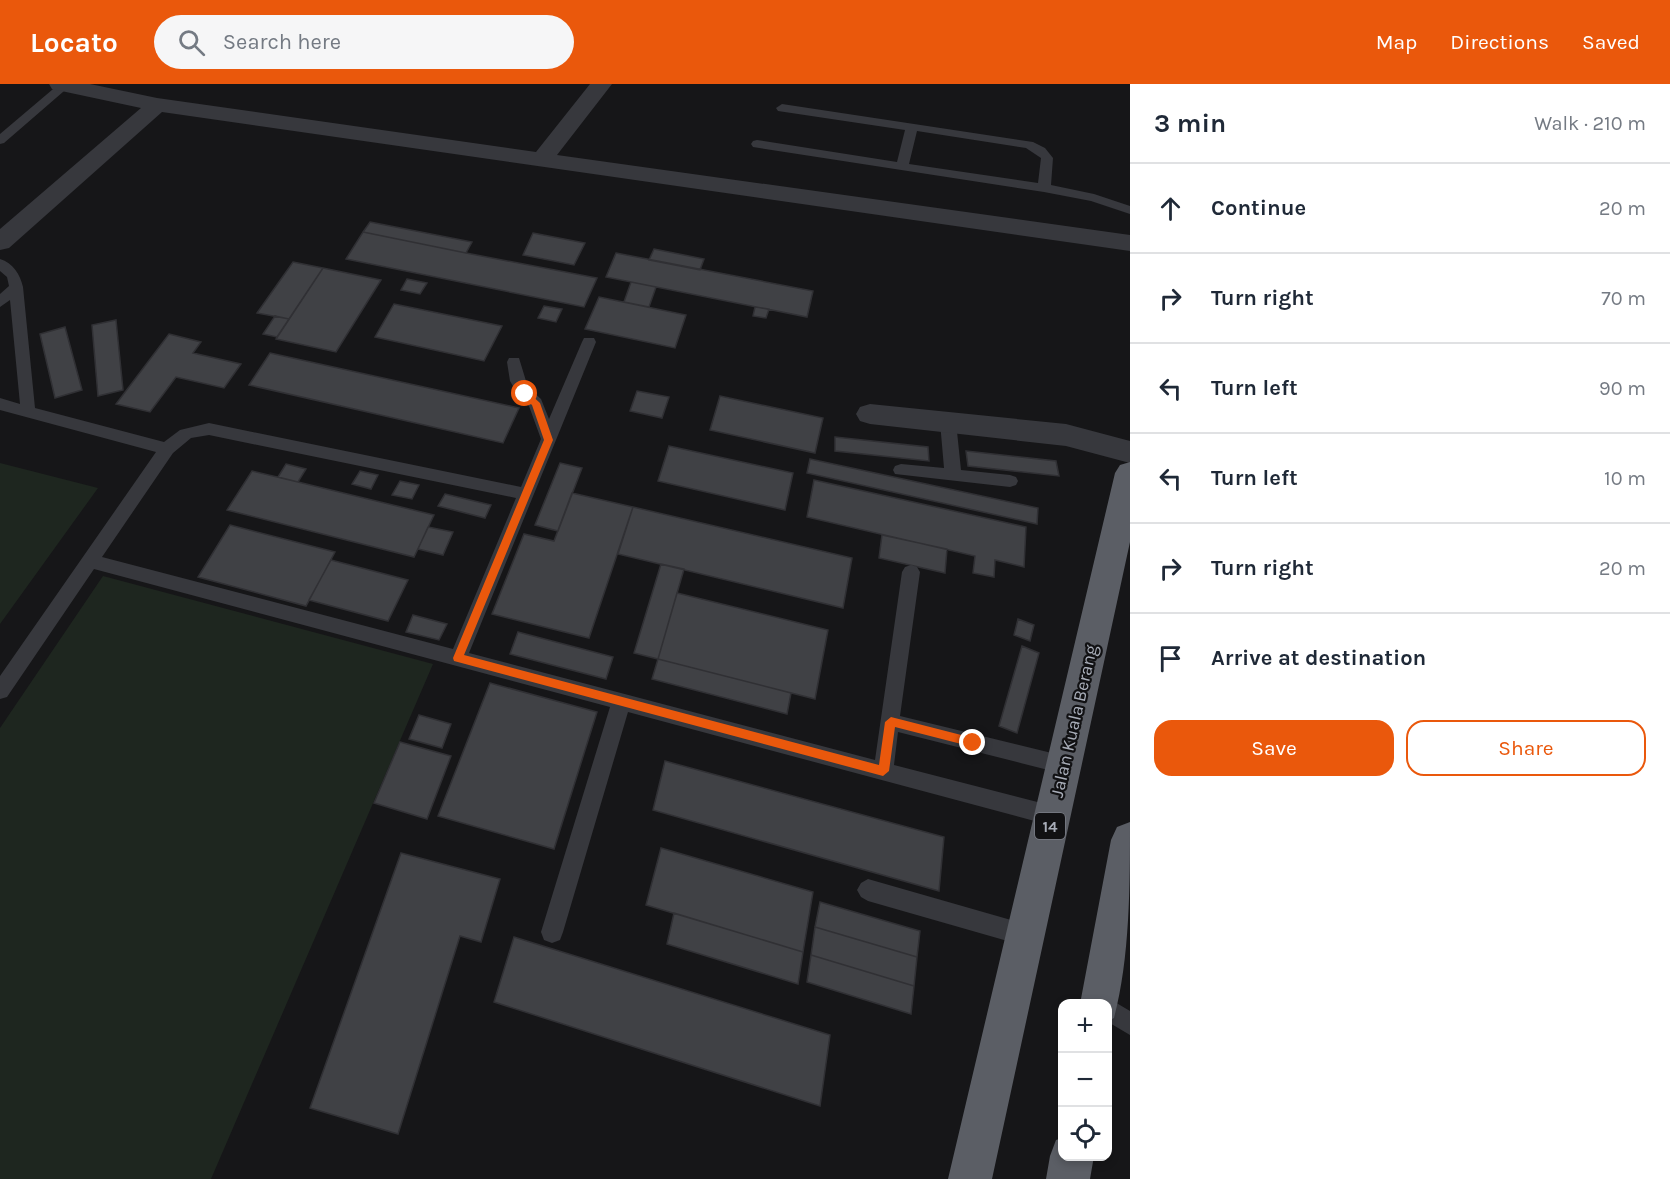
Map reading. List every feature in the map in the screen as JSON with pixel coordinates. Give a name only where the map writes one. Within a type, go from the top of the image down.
[{"type":"highway","name":"Jalan Kuala Berang","points":[[970,1179],[1130,473]]},
{"type":"highway","points":[[1101,999],[1130,840]]},
{"type":"highway","points":[[1068,1179],[1071,1161]]},
{"type":"street","points":[[542,159],[601,84]]},
{"type":"street","points":[[62,85],[157,105],[1130,243]]},
{"type":"street","points":[[0,242],[157,105]]},
{"type":"street","points":[[870,414],[1066,435],[1130,452]]},
{"type":"lane","points":[[0,140],[62,85]]},
{"type":"lane","points":[[782,108],[1035,148],[1047,158],[1044,188]]},
{"type":"lane","points":[[902,167],[912,127]]},
{"type":"lane","points":[[757,144],[1044,188],[1094,198],[1130,210]]},
{"type":"lane","points":[[0,263],[14,275],[28,412]]},
{"type":"lane","points":[[0,302],[16,286]]},
{"type":"lane","points":[[458,658],[590,342]]},
{"type":"lane","points":[[514,362],[518,381],[525,394],[536,403],[549,440]]},
{"type":"lane","points":[[0,405],[167,449]]},
{"type":"lane","points":[[948,422],[953,475]]},
{"type":"lane","points":[[0,691],[167,449],[179,437],[193,430],[209,429],[526,494]]},
{"type":"lane","points":[[901,470],[1010,481]]},
{"type":"lane","points":[[90,561],[1053,816]]},
{"type":"lane","points":[[883,771],[911,572]]},
{"type":"lane","points":[[552,932],[621,702]]},
{"type":"lane","points":[[891,722],[1064,765]]},
{"type":"lane","points":[[867,890],[1025,935]]},
{"type":"lane","points":[[1112,1012],[1130,1024]]},
{"type":"shaded area","points":[[0,463],[98,488],[0,624]]},
{"type":"shaded area","points":[[103,576],[433,664],[211,1179],[0,1179],[0,728]]},
{"type":"building","points":[[370,222],[472,242],[466,253],[363,232]]},
{"type":"building","points":[[363,232],[597,278],[584,307],[346,259]]},
{"type":"building","points":[[533,233],[585,243],[574,265],[523,255]]},
{"type":"building","points":[[654,249],[704,259],[700,270],[649,260]]},
{"type":"building","points":[[616,253],[813,291],[807,317],[606,277]]},
{"type":"building","points":[[293,262],[323,268],[289,319],[257,313]]},
{"type":"building","points":[[323,268],[381,280],[336,352],[276,339]]},
{"type":"building","points":[[407,279],[427,283],[420,294],[401,290]]},
{"type":"building","points":[[631,282],[656,287],[649,307],[624,302]]},
{"type":"building","points":[[599,297],[686,315],[675,348],[585,329]]},
{"type":"building","points":[[394,304],[502,326],[484,361],[375,337]]},
{"type":"building","points":[[544,306],[562,309],[556,322],[538,318]]},
{"type":"building","points":[[755,307],[769,309],[766,318],[753,316]]},
{"type":"building","points":[[275,316],[289,319],[277,337],[263,334]]},
{"type":"building","points":[[116,320],[123,390],[98,396],[92,325]]},
{"type":"building","points":[[65,327],[82,390],[55,398],[40,334]]},
{"type":"building","points":[[169,334],[201,342],[193,353],[241,364],[224,388],[176,377],[150,412],[116,404]]},
{"type":"building","points":[[270,353],[519,408],[503,443],[249,385]]},
{"type":"building","points":[[637,391],[669,397],[662,418],[630,411]]},
{"type":"building","points":[[720,396],[823,418],[815,453],[710,430]]},
{"type":"building","points":[[835,437],[928,447],[929,461],[835,451]]},
{"type":"building","points":[[669,446],[793,473],[785,510],[658,481]]},
{"type":"building","points":[[966,451],[1056,461],[1059,476],[968,466]]},
{"type":"building","points":[[810,459],[1038,508],[1037,524],[807,473]]},
{"type":"building","points":[[560,463],[582,468],[558,531],[535,525]]},
{"type":"building","points":[[286,464],[306,469],[298,482],[278,477]]},
{"type":"building","points":[[252,471],[434,515],[414,557],[227,510]]},
{"type":"building","points":[[360,471],[378,475],[371,489],[352,484]]},
{"type":"building","points":[[814,480],[1026,527],[1024,567],[995,560],[994,577],[973,573],[975,556],[807,517]]},
{"type":"building","points":[[400,481],[419,485],[412,499],[392,495]]},
{"type":"building","points":[[572,493],[633,507],[589,638],[492,614],[524,534],[554,541]]},
{"type":"building","points":[[445,494],[491,505],[485,518],[438,506]]},
{"type":"building","points":[[633,507],[852,558],[843,608],[618,554]]},
{"type":"building","points":[[230,525],[335,552],[306,606],[198,577]]},
{"type":"building","points":[[428,527],[453,532],[443,555],[418,549]]},
{"type":"building","points":[[882,535],[947,549],[945,573],[879,558]]},
{"type":"building","points":[[331,560],[408,580],[388,621],[309,600]]},
{"type":"building","points":[[661,564],[684,569],[658,659],[634,653]]},
{"type":"building","points":[[677,593],[828,630],[815,699],[658,659]]},
{"type":"building","points":[[413,615],[447,624],[439,640],[406,632]]},
{"type":"building","points":[[1018,619],[1034,625],[1030,641],[1014,635]]},
{"type":"building","points":[[518,632],[613,657],[606,679],[510,654]]},
{"type":"building","points":[[1022,646],[1039,653],[1017,733],[999,726]]},
{"type":"building","points":[[658,659],[791,693],[787,714],[652,679]]},
{"type":"building","points":[[490,683],[597,712],[554,849],[438,816]]},
{"type":"building","points":[[419,715],[451,724],[442,748],[409,739]]},
{"type":"building","points":[[400,742],[451,756],[427,819],[374,803]]},
{"type":"building","points":[[665,761],[944,837],[939,891],[653,810]]},
{"type":"building","points":[[661,848],[813,892],[803,952],[646,905]]},
{"type":"building","points":[[401,853],[500,879],[481,942],[460,936],[398,1134],[310,1108]]},
{"type":"building","points":[[820,902],[920,931],[917,957],[815,927]]},
{"type":"building","points":[[674,913],[803,952],[798,984],[667,944]]},
{"type":"building","points":[[815,927],[917,957],[914,986],[811,955]]},
{"type":"building","points":[[514,937],[830,1035],[820,1106],[494,1002]]},
{"type":"building","points":[[811,955],[914,986],[911,1014],[807,982]]},
{"type":"route","points":[[525,394],[536,403],[549,440],[458,658],[883,771],[891,722],[973,743]]}]
